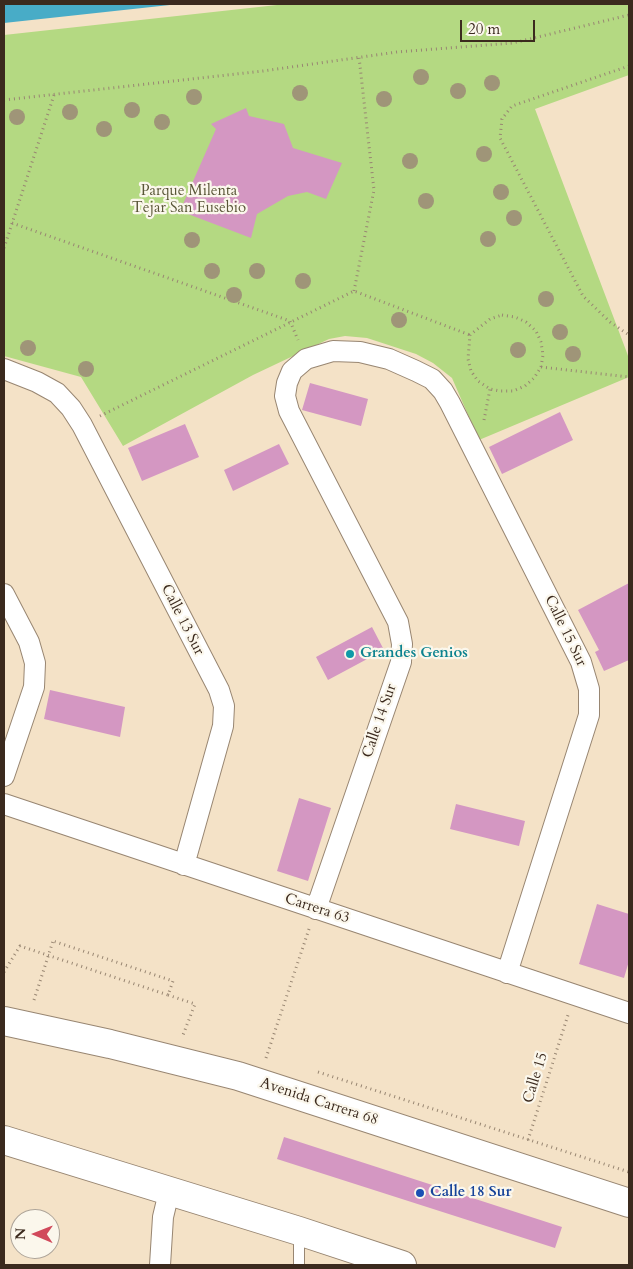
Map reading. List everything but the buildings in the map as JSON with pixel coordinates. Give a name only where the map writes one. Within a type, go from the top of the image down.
[{"type":"main road","name":"Avenida Carrera 68","points":[[4,1021],[110,1044],[258,1083],[629,1203]]},
{"type":"main road","points":[[4,1140],[299,1231],[402,1265]]},
{"type":"street","name":"Calle 15 Sur","points":[[292,372],[306,359],[333,351],[360,352],[389,359],[432,379],[450,402],[582,662],[589,689],[589,715],[508,973]]},
{"type":"street","name":"Calle 13 Sur","points":[[4,369],[37,382],[57,393],[71,408],[82,425],[219,690],[224,706],[223,726],[184,864]]},
{"type":"street","name":"Calle 14 Sur","points":[[292,372],[287,383],[285,396],[289,411],[398,622],[402,644],[401,662],[316,908]]},
{"type":"street","points":[[4,594],[29,642],[34,663],[34,687],[4,776]]},
{"type":"street","name":"Carrera 63","points":[[4,804],[629,1014]]},
{"type":"street","points":[[160,1265],[163,1216],[169,1192]]},
{"type":"lane","points":[[299,1231],[299,1265]]},
{"type":"path","points":[[4,100],[263,71],[397,52],[513,43],[629,14]]},
{"type":"path","points":[[354,291],[374,190],[359,57]]},
{"type":"path","points":[[629,66],[512,106],[502,119],[500,138],[583,296],[610,322],[629,335]]},
{"type":"path","points":[[4,248],[5,238],[12,223],[54,95]]},
{"type":"path","points":[[12,223],[290,321]]},
{"type":"path","points":[[82,425],[354,291],[470,335]]},
{"type":"path","points":[[502,316],[515,316],[526,322],[536,331],[541,342],[543,354],[541,367],[534,378],[525,386],[513,391],[490,389],[478,380],[472,371],[468,359],[470,335],[490,319],[502,316]]},
{"type":"path","points":[[541,367],[629,377]]},
{"type":"path","points":[[258,1083],[316,908]]},
{"type":"path","points":[[34,1000],[53,941],[173,981],[168,995]]},
{"type":"path","points":[[4,972],[20,946],[195,1004],[174,1060]]},
{"type":"path","name":"Calle 15","points":[[520,1167],[574,995]]},
{"type":"green space","name":"Parque Milenta Tejar San Eusebio","points":[[286,4],[629,4],[629,75],[535,109],[627,353],[629,377],[479,440],[452,378],[433,363],[416,354],[367,338],[345,336],[329,339],[253,375],[123,446],[81,377],[4,356],[4,35]]},
{"type":"water","points":[[4,4],[179,4],[4,23]]},
{"type":"place","name":"Grandes Genios","points":[[350,654]]},
{"type":"place","name":"Calle 18 Sur","points":[[420,1193]]}]
